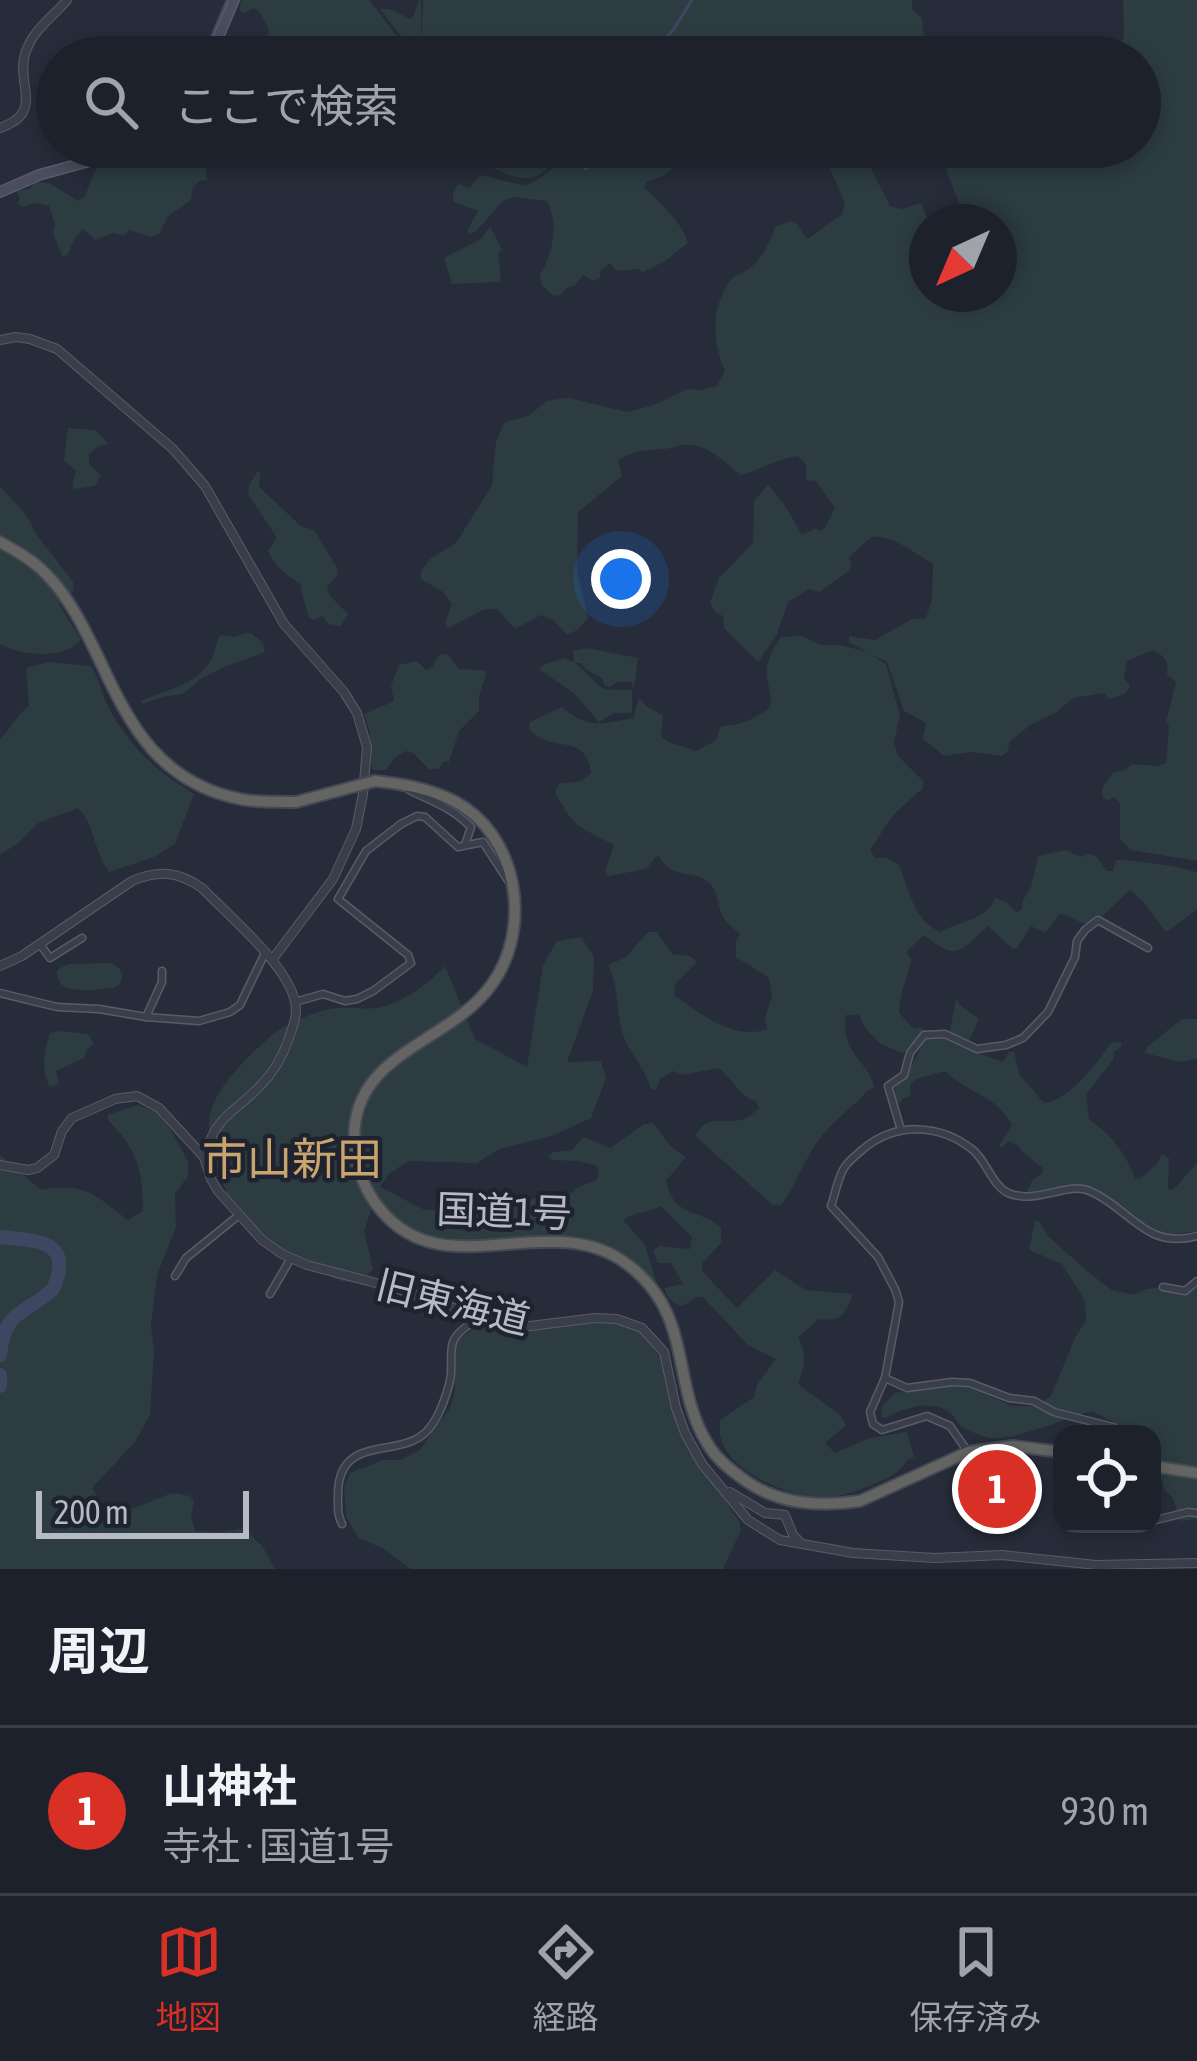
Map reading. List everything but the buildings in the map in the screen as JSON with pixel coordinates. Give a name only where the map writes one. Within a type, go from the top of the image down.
[{"type":"highway","name":"国道1号","points":[[0,542],[47,575],[73,609],[139,736],[178,774],[243,800],[296,802],[375,782],[423,788],[455,802],[483,824],[502,850],[513,888],[514,930],[493,983],[451,1022],[386,1066],[369,1089],[354,1129],[360,1175],[383,1214],[423,1241],[446,1246],[541,1240],[581,1243],[622,1260],[667,1309],[706,1442],[787,1511],[860,1501],[968,1452],[1013,1446],[1053,1451]]},
{"type":"highway","points":[[1161,1467],[1197,1473]]},
{"type":"main road","points":[[218,36],[234,0]]},
{"type":"main road","points":[[0,192],[64,168]]},
{"type":"street","points":[[0,128],[13,124],[23,112],[27,97],[24,56],[36,31],[67,0]]},
{"type":"street","points":[[0,340],[30,339],[57,349],[173,449],[205,486],[284,624],[344,692],[357,713],[367,747],[356,829],[333,879],[230,1012],[200,1021],[146,1017],[57,1007],[0,993]]},
{"type":"street","points":[[400,784],[460,817],[470,827],[465,845]]},
{"type":"street","points":[[296,1002],[323,994],[357,1000],[411,963],[408,955],[338,899],[366,851],[401,824],[424,817],[458,847],[483,842],[513,888]]},
{"type":"street","points":[[0,966],[132,881],[161,872],[188,878],[202,887],[287,981],[297,1015],[283,1055],[262,1084],[220,1121],[204,1157]]},
{"type":"street","points":[[901,1130],[887,1086],[904,1075],[910,1053],[924,1035],[945,1034],[977,1049],[1023,1038],[1048,1012],[1075,957],[1076,941],[1098,920],[1148,948]]},
{"type":"street","points":[[40,944],[50,958],[82,938]]},
{"type":"street","points":[[146,1017],[162,982],[162,971]]},
{"type":"street","name":"旧東海道","points":[[0,1165],[28,1170],[45,1164],[72,1118],[116,1099],[137,1096],[159,1108],[204,1157],[211,1179],[239,1215],[269,1246],[291,1258],[523,1327],[595,1318],[617,1319],[642,1328],[664,1352],[676,1408],[694,1450],[748,1520],[787,1542],[853,1553],[935,1558],[1002,1555],[1096,1565],[1197,1563]]},
{"type":"street","points":[[968,1452],[950,1426],[927,1416],[882,1430],[872,1424],[870,1412],[885,1378],[899,1310],[897,1295],[878,1257],[831,1206],[844,1167],[864,1148],[901,1130],[929,1130],[957,1140],[1011,1194],[1041,1197],[1080,1188],[1151,1234],[1197,1239]]},
{"type":"street","points":[[175,1276],[186,1258],[239,1215]]},
{"type":"street","points":[[270,1294],[291,1258]]},
{"type":"street","points":[[1163,1287],[1185,1291],[1197,1280]]},
{"type":"street","points":[[342,1524],[338,1481],[342,1468],[355,1457],[430,1430],[450,1380],[456,1336],[480,1317]]},
{"type":"street","points":[[885,1378],[907,1388],[970,1383],[1009,1399],[1034,1401],[1054,1412],[1105,1425]]},
{"type":"street","points":[[724,1488],[771,1515],[787,1511]]},
{"type":"street","points":[[748,1520],[748,1510],[754,1508]]},
{"type":"street","points":[[767,1534],[778,1531],[787,1511]]},
{"type":"street","points":[[787,1511],[793,1535],[801,1542]]},
{"type":"street","points":[[1161,1519],[1197,1514]]},
{"type":"shaded area","points":[[241,0],[369,0],[397,36],[267,36],[260,13],[254,8],[243,13]]},
{"type":"shaded area","points":[[421,0],[421,36],[401,36],[380,9],[410,19]]},
{"type":"shaded area","points":[[423,0],[912,0],[912,9],[922,18],[924,36],[421,36]]},
{"type":"shaded area","points":[[1123,0],[1197,0],[1197,861],[1131,850],[1120,839],[1120,803],[1114,797],[1103,798],[1102,789],[1113,772],[1132,764],[1166,763],[1166,722],[1176,682],[1167,675],[1165,660],[1153,650],[1127,661],[1124,678],[1130,685],[1126,693],[1109,699],[1104,693],[1073,698],[1010,741],[1002,756],[972,752],[944,756],[923,739],[926,723],[904,711],[887,662],[870,654],[886,664],[900,716],[894,742],[898,756],[923,781],[923,788],[893,815],[870,850],[875,858],[898,864],[918,911],[940,932],[979,916],[995,898],[1017,913],[1031,887],[1038,856],[1065,850],[1097,857],[1107,871],[1113,871],[1116,860],[1197,872],[1197,910],[1166,932],[1130,890],[1100,918],[1085,924],[1060,913],[1045,933],[1031,926],[1013,949],[988,926],[952,951],[924,935],[906,952],[911,959],[899,1013],[914,1029],[925,1031],[902,1053],[879,1043],[859,1015],[846,1015],[847,1039],[874,1087],[825,1131],[786,1199],[773,1205],[695,1136],[710,1122],[746,1118],[759,1108],[756,1101],[719,1068],[683,1075],[673,1071],[660,1079],[656,1090],[651,1089],[623,1035],[608,965],[626,957],[648,932],[657,932],[672,954],[697,962],[676,983],[674,995],[718,1024],[754,1032],[767,1029],[765,1017],[772,996],[769,978],[736,957],[740,934],[725,920],[715,892],[702,878],[671,869],[658,855],[646,869],[608,876],[605,871],[614,845],[579,826],[555,792],[559,783],[580,781],[591,773],[588,760],[575,747],[539,737],[529,729],[530,722],[562,707],[593,723],[629,719],[639,698],[663,715],[661,736],[696,751],[715,741],[721,726],[747,721],[770,707],[767,666],[781,637],[803,636],[820,645],[867,652],[849,642],[849,636],[875,640],[912,619],[926,618],[933,564],[894,541],[871,538],[849,558],[852,565],[842,576],[820,592],[809,589],[788,602],[777,634],[758,662],[724,628],[723,616],[710,603],[719,578],[753,543],[754,501],[768,485],[802,535],[824,529],[835,508],[816,481],[806,480],[806,464],[798,456],[741,475],[707,450],[683,445],[623,457],[618,461],[622,476],[578,512],[577,571],[588,618],[567,635],[541,615],[515,629],[497,609],[483,610],[448,628],[445,622],[452,604],[443,592],[421,579],[421,571],[430,559],[456,543],[492,485],[496,441],[505,422],[528,416],[547,401],[570,398],[627,412],[687,389],[717,386],[725,371],[715,323],[720,299],[733,278],[758,260],[775,227],[791,221],[809,238],[842,214],[845,203],[829,168],[871,168],[890,206],[909,207],[909,312],[1017,312],[1017,204],[960,204],[946,168],[1161,168],[1161,36],[1124,36]]},
{"type":"shaded area","points":[[97,168],[205,168],[207,180],[193,187],[191,200],[168,216],[159,234],[150,237],[130,230],[96,240],[83,229],[68,255],[62,256],[49,206],[23,207],[17,203],[16,191],[36,182],[49,183],[78,201]]},
{"type":"shaded area","points":[[492,168],[547,168],[534,177]]},
{"type":"shaded area","points":[[551,168],[672,168],[644,187],[675,220],[688,243],[643,272],[616,271],[610,263],[600,271],[600,278],[594,281],[583,275],[574,286],[554,296],[541,284],[540,273],[554,232],[547,201],[513,197],[503,201],[471,234],[467,231],[478,211],[453,202],[458,184],[470,188],[480,175],[526,186]]},
{"type":"shaded area","points":[[490,227],[502,249],[498,253],[501,282],[452,284],[444,258],[481,239]]},
{"type":"shaded area","points":[[68,428],[95,430],[109,444],[89,454],[89,464],[101,475],[95,486],[72,486],[76,471],[64,461]]},
{"type":"shaded area","points":[[257,472],[259,487],[301,526],[314,530],[337,568],[338,574],[327,587],[348,614],[341,626],[329,624],[322,616],[309,618],[301,584],[271,557],[268,551],[277,538],[248,494]]},
{"type":"shaded area","points":[[0,486],[73,582],[74,590],[59,604],[81,640],[64,651],[30,653],[0,644]]},
{"type":"shaded area","points":[[245,633],[263,643],[265,652],[224,667],[183,694],[143,704],[141,701],[203,670],[220,635]]},
{"type":"shaded area","points":[[587,648],[638,658],[634,688],[631,682],[605,686],[602,678],[575,663],[603,689],[632,690],[632,713],[614,713],[599,722],[574,693],[540,670],[563,658],[574,662],[573,651]]},
{"type":"shaded area","points":[[447,654],[459,669],[486,674],[479,711],[459,731],[449,762],[429,769],[406,751],[385,770],[373,770],[364,714],[394,701],[391,686],[399,665],[417,661],[426,670],[439,655]]},
{"type":"shaded area","points":[[48,662],[91,666],[123,732],[153,765],[194,794],[175,844],[154,857],[109,872],[78,808],[38,823],[0,855],[0,739],[29,706],[26,668]]},
{"type":"shaded area","points":[[581,937],[594,956],[593,991],[567,1062],[601,1061],[606,1078],[591,1118],[552,1136],[499,1149],[477,1163],[408,1161],[380,1187],[425,1210],[471,1210],[575,1192],[596,1180],[597,1166],[548,1156],[572,1150],[584,1137],[610,1148],[644,1124],[653,1123],[670,1146],[686,1157],[666,1181],[674,1201],[721,1227],[721,1243],[703,1262],[702,1271],[737,1308],[775,1270],[806,1290],[853,1294],[842,1315],[819,1319],[798,1337],[804,1360],[798,1384],[846,1425],[825,1443],[835,1453],[870,1438],[907,1432],[914,1457],[891,1476],[849,1493],[814,1497],[774,1486],[746,1471],[726,1451],[720,1420],[754,1397],[776,1359],[748,1345],[703,1297],[683,1306],[669,1297],[664,1288],[683,1284],[671,1263],[658,1263],[653,1251],[659,1246],[690,1249],[692,1237],[661,1206],[623,1220],[645,1245],[657,1285],[604,1247],[587,1242],[544,1236],[450,1246],[406,1232],[375,1198],[364,1231],[373,1269],[360,1282],[342,1281],[268,1240],[232,1205],[212,1152],[211,1113],[231,1076],[272,1035],[323,1011],[394,1003],[445,966],[475,1039],[527,1067],[543,965],[557,941]]},
{"type":"shaded area","points":[[111,963],[123,975],[114,988],[77,990],[58,979],[57,970],[68,964]]},
{"type":"shaded area","points":[[956,999],[979,1019],[970,1050],[1003,1062],[1014,1052],[1019,1074],[1044,1103],[1074,1088],[1112,1042],[1122,1043],[1086,1094],[1089,1119],[1117,1145],[1135,1178],[1157,1164],[1162,1154],[1169,1158],[1168,1189],[1173,1190],[1197,1163],[1197,1231],[1164,1236],[1094,1187],[1031,1194],[1027,1191],[1043,1168],[1009,1141],[1001,1148],[1012,1125],[1006,1115],[945,1071],[916,1079],[910,1084],[911,1096],[898,1104],[896,1084],[906,1077],[925,1039],[950,1031]]},
{"type":"shaded area","points":[[1182,1019],[1197,1019],[1197,1059],[1179,1062],[1145,1053],[1147,1047]]},
{"type":"shaded area","points":[[50,1033],[88,1034],[94,1044],[84,1058],[56,1071],[59,1084],[50,1087],[44,1067],[46,1046]]},
{"type":"shaded area","points":[[138,1105],[156,1112],[170,1129],[188,1161],[188,1176],[175,1194],[176,1227],[157,1275],[150,1415],[135,1442],[92,1488],[103,1506],[124,1512],[172,1493],[190,1496],[195,1531],[244,1528],[263,1547],[275,1569],[0,1569],[0,1155],[41,1190],[88,1192],[128,1220],[143,1211],[139,1172],[132,1151],[107,1115]]},
{"type":"shaded area","points":[[1035,1221],[1039,1221],[1048,1236],[1112,1290],[1134,1295],[1197,1285],[1197,1519],[1180,1521],[1173,1498],[1164,1489],[1161,1425],[1118,1425],[1092,1411],[1000,1438],[967,1430],[949,1412],[934,1406],[881,1416],[882,1406],[895,1393],[947,1384],[971,1388],[1012,1406],[1037,1406],[1051,1396],[1086,1320],[1085,1301],[1062,1264],[1029,1250]]},
{"type":"shaded area","points":[[486,1319],[533,1327],[623,1323],[646,1335],[665,1365],[684,1440],[739,1521],[741,1530],[723,1569],[411,1569],[359,1538],[346,1517],[344,1487],[350,1473],[420,1450],[450,1408],[455,1391],[452,1345]]},
{"type":"waterway","points":[[212,36],[227,0]]},
{"type":"waterway","points":[[668,36],[692,0]]},
{"type":"waterway","points":[[40,170],[48,168]]},
{"type":"waterway","points":[[0,1237],[48,1245],[59,1260],[53,1289],[11,1321],[0,1355]]},
{"type":"waterway","points":[[0,1375],[0,1386]]},
{"type":"place","name":"山神社","points":[[997,1489]]},
{"type":"district","name":"市山新田","points":[[292,1159]]}]
